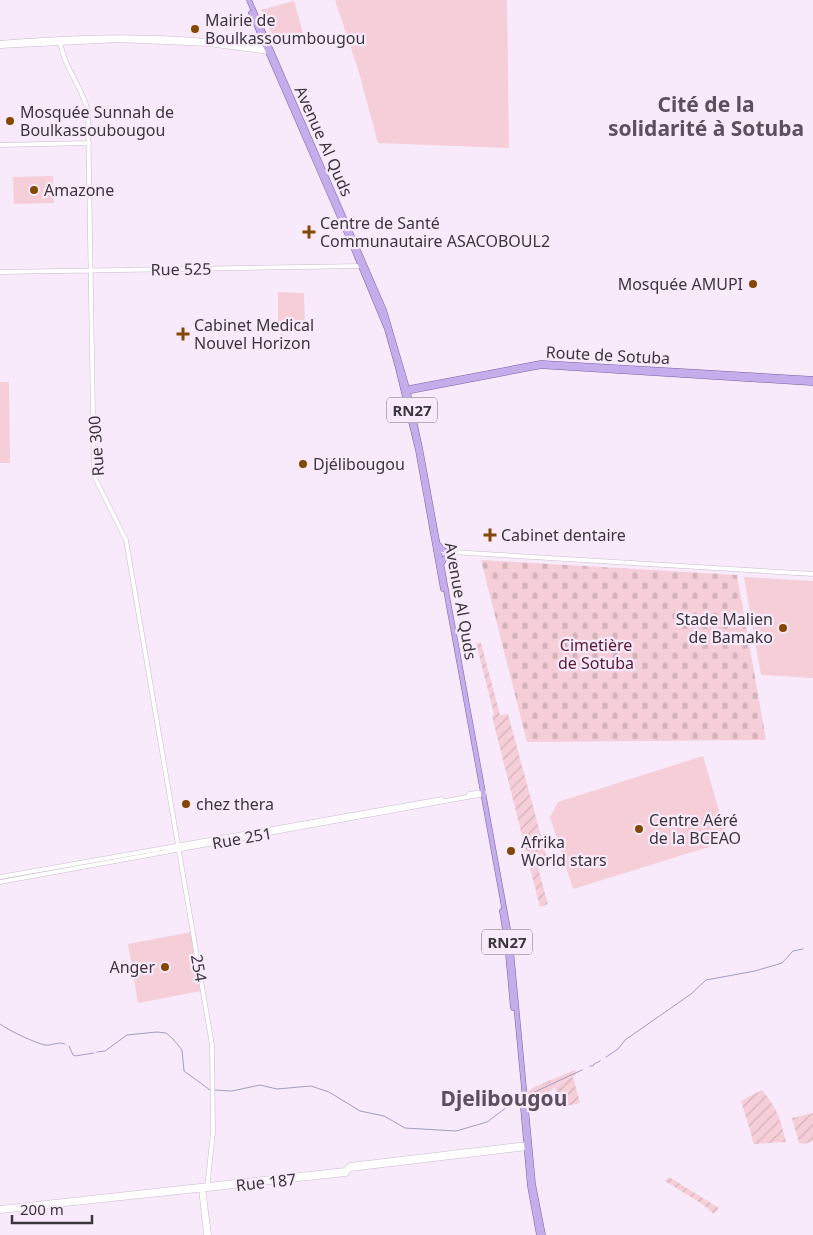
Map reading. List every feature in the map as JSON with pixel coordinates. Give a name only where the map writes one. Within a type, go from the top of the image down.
[{"type":"main road","name":"Avenue Al Quds","points":[[248,0],[268,51],[363,265],[387,329],[420,448],[483,793]]},
{"type":"main road","name":"Route de Sotuba","points":[[405,390],[541,366],[813,381]]},
{"type":"main road","name":"Avenue Al Quds","points":[[405,390],[438,551],[510,940],[528,1146],[541,1235]]},
{"type":"main road","points":[[438,545],[443,550],[451,553],[442,563]]},
{"type":"street","points":[[0,44],[108,37],[173,39],[268,51]]},
{"type":"street","name":"Rue 300","points":[[60,40],[66,61],[87,105],[94,476],[126,540],[179,847]]},
{"type":"street","points":[[0,145],[89,143]]},
{"type":"street","name":"Rue 525","points":[[0,272],[363,265]]},
{"type":"street","points":[[438,551],[813,574]]},
{"type":"street","name":"Rue 251","points":[[0,877],[483,793]]},
{"type":"street","name":"Rue 251","points":[[0,882],[179,847]]},
{"type":"street","name":"254","points":[[179,847],[212,1045],[213,1132],[204,1187],[207,1235]]},
{"type":"street","name":"Rue 187","points":[[0,1209],[204,1187],[345,1170],[350,1165],[528,1146]]},
{"type":"green space","points":[[335,0],[507,0],[509,148],[378,143],[358,69]]},
{"type":"green space","points":[[294,1],[303,33],[277,45],[261,10]]},
{"type":"green space","name":"Amazone","points":[[53,176],[54,203],[14,204],[13,177]]},
{"type":"green space","points":[[278,292],[304,293],[305,330],[278,331]]},
{"type":"green space","points":[[0,382],[9,382],[10,463],[0,463]]},
{"type":"green space","name":"Cimetière de Sotuba","points":[[481,560],[737,575],[766,740],[527,742]]},
{"type":"green space","name":"Stade Malien de Bamako","points":[[744,577],[813,581],[813,678],[761,675]]},
{"type":"green space","points":[[476,643],[481,643],[500,715],[508,714],[548,862],[537,865],[548,904],[540,907],[492,716],[494,714]]},
{"type":"green space","name":"Centre Aéré de la BCEAO","points":[[703,756],[728,841],[573,889],[550,817],[558,802]]},
{"type":"green space","name":"Anger","points":[[191,932],[201,991],[138,1003],[128,944]]},
{"type":"green space","points":[[575,1070],[576,1075],[556,1085],[551,1091],[526,1101],[526,1093],[534,1087]]},
{"type":"green space","points":[[573,1077],[580,1103],[561,1107],[555,1086]]},
{"type":"green space","points":[[762,1090],[778,1114],[786,1142],[754,1144],[741,1101]]},
{"type":"green space","points":[[813,1113],[813,1141],[804,1144],[799,1143],[792,1118]]},
{"type":"green space","points":[[669,1177],[719,1208],[714,1214],[702,1204],[665,1181]]},
{"type":"waterway","points":[[606,1057],[618,1049],[625,1040],[691,994],[706,980],[755,971],[782,963],[793,951],[803,949]]},
{"type":"waterway","points":[[0,1024],[41,1044],[65,1044]]},
{"type":"waterway","points":[[97,1052],[105,1051],[127,1035],[166,1033],[182,1050],[184,1071],[210,1090]]},
{"type":"waterway","points":[[69,1046],[75,1056],[94,1053]]},
{"type":"waterway","points":[[590,1066],[600,1061]]},
{"type":"waterway","points":[[528,1095],[582,1070]]},
{"type":"waterway","points":[[214,1090],[232,1091],[260,1085],[277,1089],[311,1086],[329,1092],[360,1111],[384,1116],[405,1128],[456,1131],[487,1122],[519,1098]]},
{"type":"place","name":"Mairie de Boulkassoumbougou","points":[[195,29]]},
{"type":"place","name":"Mosquée Sunnah de Boulkassoubougou","points":[[10,121]]},
{"type":"place","name":"Amazone","points":[[34,190]]},
{"type":"place","name":"Centre de Santé Communautaire ASACOBOUL2","points":[[309,232]]},
{"type":"place","name":"Mosquée AMUPI","points":[[753,284]]},
{"type":"place","name":"Cabinet Medical Nouvel Horizon","points":[[183,334]]},
{"type":"place","name":"Djélibougou","points":[[303,464]]},
{"type":"place","name":"Cabinet dentaire","points":[[490,535]]},
{"type":"place","name":"Stade Malien de Bamako","points":[[783,628]]},
{"type":"place","name":"chez thera","points":[[186,804]]},
{"type":"place","name":"Centre Aéré de la BCEAO","points":[[639,829]]},
{"type":"place","name":"Afrika World stars","points":[[511,851]]},
{"type":"place","name":"Anger","points":[[165,967]]},
{"type":"district","name":"Cité de la solidarité à Sotuba","points":[[706,116]]},
{"type":"district","name":"Djelibougou","points":[[504,1098]]}]
